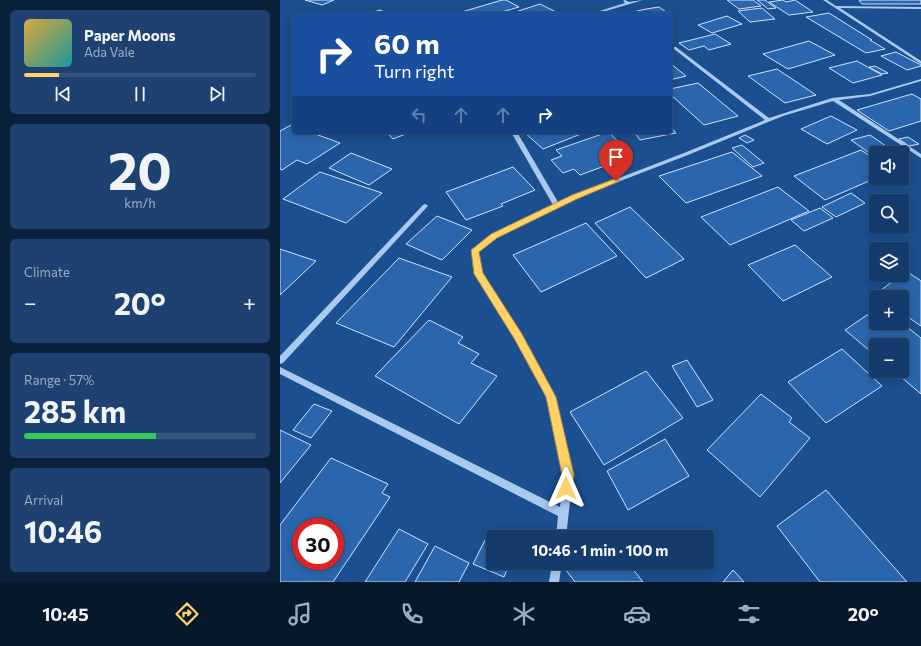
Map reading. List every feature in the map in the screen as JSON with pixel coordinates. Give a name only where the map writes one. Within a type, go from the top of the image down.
[{"type":"street","points":[[623,0],[628,2]]},
{"type":"street","points":[[598,12],[628,2],[641,0]]},
{"type":"street","points":[[825,0],[921,63]]},
{"type":"street","points":[[834,7],[921,8]]},
{"type":"street","points":[[675,48],[769,120]]},
{"type":"street","points":[[562,530],[568,475],[551,397],[519,337],[479,274],[475,250],[494,236],[574,197],[769,120],[834,99],[870,95],[921,80]]},
{"type":"street","points":[[834,99],[921,156]]},
{"type":"street","points":[[515,134],[557,206]]},
{"type":"street","points":[[280,361],[425,206]]},
{"type":"street","points":[[280,370],[564,514]]},
{"type":"street","points":[[554,582],[556,570]]},
{"type":"building","points":[[305,0],[334,0],[322,5]]},
{"type":"building","points":[[502,0],[506,0],[519,7],[502,12],[462,12]]},
{"type":"building","points":[[727,0],[753,0],[761,6],[739,9]]},
{"type":"building","points":[[757,0],[765,0],[776,8],[768,9]]},
{"type":"building","points":[[783,0],[786,2],[795,0],[813,12],[789,15],[769,2]]},
{"type":"building","points":[[859,0],[921,0],[921,4],[862,4]]},
{"type":"building","points":[[540,4],[556,12],[515,12]]},
{"type":"building","points":[[659,7],[666,12],[633,12]]},
{"type":"building","points":[[762,8],[775,19],[750,22],[738,11]]},
{"type":"building","points":[[380,10],[384,12],[374,12]]},
{"type":"building","points":[[829,13],[885,49],[866,53],[806,17]]},
{"type":"building","points":[[727,16],[742,24],[712,33],[698,25]]},
{"type":"building","points":[[715,34],[731,44],[709,50],[704,46],[689,50],[679,43]]},
{"type":"building","points":[[809,41],[835,55],[788,69],[763,54]]},
{"type":"building","points":[[896,52],[921,66],[907,70],[881,56]]},
{"type":"building","points":[[857,61],[882,75],[853,83],[829,68]]},
{"type":"building","points":[[672,65],[686,76],[672,80]]},
{"type":"building","points":[[875,66],[888,73],[882,74],[869,67]]},
{"type":"building","points":[[777,69],[816,95],[785,103],[748,76]]},
{"type":"building","points":[[698,83],[738,116],[704,125],[672,96],[672,89]]},
{"type":"building","points":[[912,94],[921,99],[921,121],[889,131],[857,110]]},
{"type":"building","points":[[831,116],[857,130],[827,144],[801,129]]},
{"type":"building","points":[[291,125],[292,134],[315,134],[340,143],[307,164],[297,160],[282,170],[280,169],[280,131]]},
{"type":"building","points":[[672,128],[676,133],[672,134]]},
{"type":"building","points":[[388,134],[406,134],[393,139]]},
{"type":"building","points":[[526,134],[581,134],[543,149]]},
{"type":"building","points":[[602,134],[610,134],[622,145],[618,147],[629,157],[580,175],[574,169],[563,173],[551,160],[562,156],[556,150]]},
{"type":"building","points":[[636,134],[671,134],[640,140]]},
{"type":"building","points":[[745,135],[754,140],[747,143],[739,138]]},
{"type":"building","points":[[870,135],[886,146],[869,146],[869,153],[851,140]]},
{"type":"building","points":[[908,137],[919,144],[909,146],[899,139]]},
{"type":"building","points":[[742,145],[764,163],[753,167],[732,148]]},
{"type":"building","points":[[861,150],[869,155],[869,181],[825,200],[794,176]]},
{"type":"building","points":[[732,152],[762,176],[686,203],[659,176]]},
{"type":"building","points":[[351,153],[392,169],[369,185],[329,168]]},
{"type":"building","points":[[513,167],[535,190],[501,204],[503,206],[466,220],[446,192]]},
{"type":"building","points":[[320,172],[382,193],[346,223],[283,199]]},
{"type":"building","points":[[778,187],[809,211],[730,245],[701,217]]},
{"type":"building","points":[[851,193],[865,203],[836,217],[822,207]]},
{"type":"building","points":[[630,207],[684,259],[646,278],[595,223]]},
{"type":"building","points":[[820,208],[833,218],[804,231],[791,220]]},
{"type":"building","points":[[437,216],[472,230],[442,260],[406,244]]},
{"type":"building","points":[[586,223],[617,256],[541,292],[513,255]]},
{"type":"building","points":[[795,245],[832,277],[783,301],[748,265]]},
{"type":"building","points":[[280,249],[316,261],[280,295]]},
{"type":"building","points":[[399,258],[452,277],[394,347],[336,323]]},
{"type":"building","points":[[909,273],[921,281],[921,326],[909,318],[909,290],[881,290],[892,282],[909,282]]},
{"type":"building","points":[[869,314],[869,330],[909,330],[909,329],[921,338],[921,394],[902,378],[909,378],[909,338],[869,338],[869,350],[845,330]]},
{"type":"building","points":[[429,320],[463,337],[458,343],[479,354],[471,363],[497,376],[459,424],[375,376]]},
{"type":"building","points":[[842,349],[869,374],[869,378],[873,378],[882,386],[826,423],[788,382]]},
{"type":"building","points":[[687,360],[713,400],[697,407],[672,366]]},
{"type":"building","points":[[646,371],[683,418],[604,465],[570,412]]},
{"type":"building","points":[[761,394],[792,418],[789,422],[810,438],[760,497],[707,450]]},
{"type":"building","points":[[314,404],[332,411],[311,438],[293,430]]},
{"type":"building","points":[[280,430],[311,445],[280,483]]},
{"type":"building","points":[[665,439],[689,476],[628,510],[607,471]]},
{"type":"building","points":[[331,458],[388,484],[382,493],[390,497],[344,566],[344,518],[292,518],[292,570],[341,570],[333,582],[280,582],[280,525]]},
{"type":"building","points":[[826,490],[907,582],[820,582],[777,526]]},
{"type":"building","points":[[399,529],[428,544],[405,582],[365,582]]},
{"type":"building","points":[[485,540],[486,540],[486,569],[473,564]]},
{"type":"building","points":[[435,546],[469,563],[459,582],[415,582]]},
{"type":"building","points":[[487,570],[507,570],[504,577]]},
{"type":"building","points":[[566,570],[634,570],[643,582],[575,582]]},
{"type":"building","points":[[733,570],[744,582],[723,582]]},
{"type":"route","points":[[566,488],[568,475],[551,397],[519,337],[479,274],[475,250],[494,236],[574,197],[616,181]]}]
